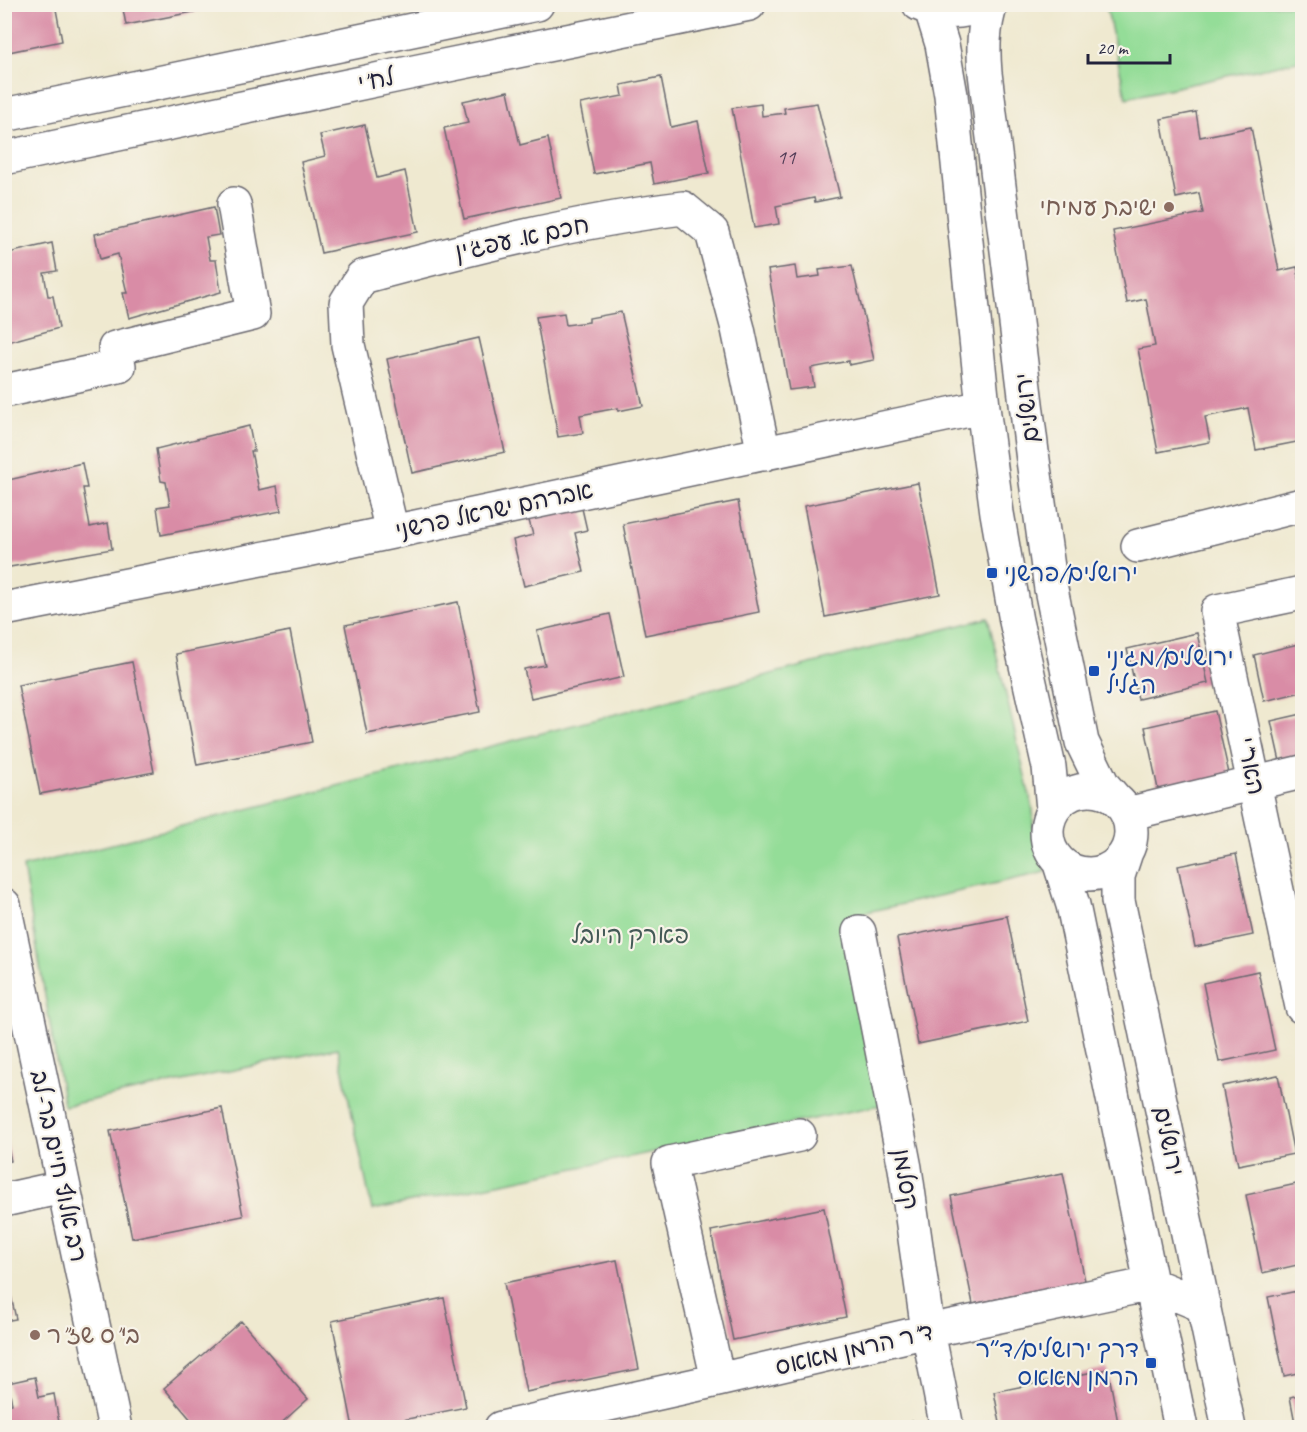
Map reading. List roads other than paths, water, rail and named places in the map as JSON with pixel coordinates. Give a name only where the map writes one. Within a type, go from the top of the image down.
[{"type":"street","name":"לח\"י","points":[[4,115],[429,15],[537,4]]},
{"type":"street","name":"לח\"י","points":[[4,158],[749,4]]},
{"type":"street","points":[[925,7],[953,13],[984,4]]},
{"type":"street","name":"ירושלים","points":[[991,4],[984,34],[985,73],[1051,589],[1082,742],[1103,785],[1122,807]]},
{"type":"street","name":"ירושלים","points":[[925,7],[942,44],[951,95],[983,407],[997,513],[1015,611],[1049,766],[1053,809]]},
{"type":"street","points":[[4,391],[119,366],[115,348],[253,314],[234,204]]},
{"type":"street","name":"חכם א. עפג'ין","points":[[392,532],[348,345],[346,303],[362,277],[460,251],[636,214],[683,208],[712,232],[738,329],[764,454]]},
{"type":"street","name":"אברהם ישראל פרשני","points":[[4,609],[392,532],[983,407]]},
{"type":"street","points":[[1138,546],[1302,505]]},
{"type":"street","name":"האר\"י","points":[[1302,593],[1217,611],[1302,1007]]},
{"type":"street","points":[[1122,807],[1302,772]]},
{"type":"street","points":[[1090,790],[1105,793],[1122,807],[1131,827],[1130,841],[1125,855],[1112,868],[1095,874],[1082,874],[1071,871],[1060,864],[1049,848],[1047,823],[1053,809],[1063,798],[1076,792],[1090,790]]},
{"type":"street","name":"ירושלים","points":[[1125,855],[1118,876],[1118,901],[1229,1428]]},
{"type":"street","name":"ירושלים","points":[[1060,864],[1073,905],[1181,1428]]},
{"type":"street","name":"רב אלוף חיים בר-לב","points":[[4,905],[115,1428]]},
{"type":"street","name":"קסלמן","points":[[859,932],[905,1168],[928,1331],[947,1428]]},
{"type":"street","points":[[718,1380],[669,1163],[799,1135]]},
{"type":"street","points":[[4,1200],[63,1187]]},
{"type":"street","points":[[1151,1284],[1204,1306]]},
{"type":"street","name":"ד\"ר הרמן מאאס","points":[[501,1428],[545,1423],[928,1331],[1151,1284]]},
{"type":"place","name":"ישיבת עמיחי","points":[[1169,207]]},
{"type":"place","name":"ירושלים/פרשני","points":[[992,573]]},
{"type":"place","name":"ירושלים/מגיני הגליל","points":[[1094,671]]},
{"type":"place","name":"בי\"ס שז\"ר","points":[[35,1335]]},
{"type":"place","name":"דרך ירושלים/ד״ר הרמן מאאס","points":[[1151,1363]]},
{"type":"park label","name":"פארק היובל","points":[[630,935]]}]
